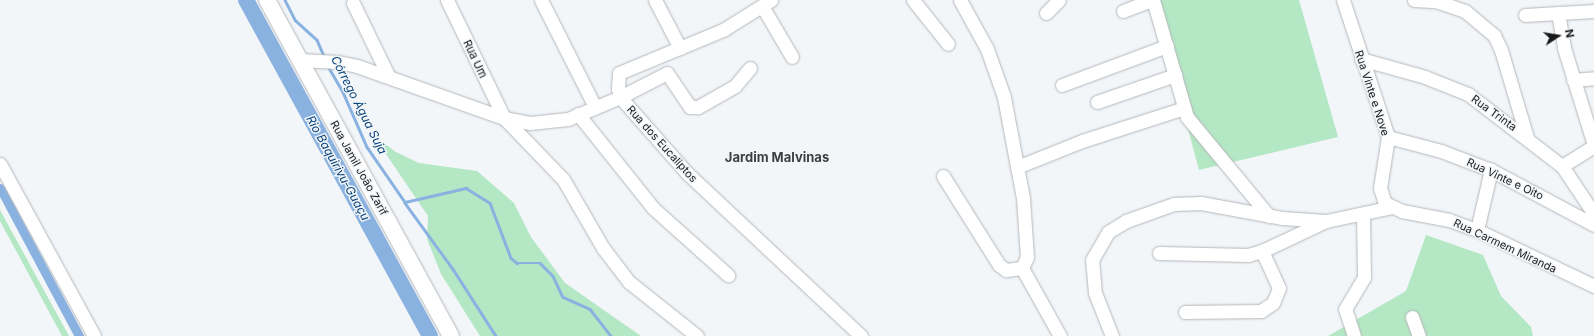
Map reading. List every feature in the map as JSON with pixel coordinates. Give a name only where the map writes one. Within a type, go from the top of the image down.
[{"type":"main road","name":"Rua Jamil João Zarif","points":[[267,0],[451,336]]},
{"type":"street","name":"Rua Um","points":[[447,0],[504,118]]},
{"type":"street","points":[[541,0],[595,107]]},
{"type":"street","points":[[548,15],[553,0]]},
{"type":"street","points":[[655,0],[680,48]]},
{"type":"street","points":[[913,0],[948,44]]},
{"type":"street","points":[[960,0],[987,49],[1004,97],[1023,198],[1027,257],[1022,268]]},
{"type":"street","points":[[1046,13],[1059,0]]},
{"type":"street","points":[[1123,11],[1152,0],[1187,118],[1269,216]]},
{"type":"street","name":"Rua Vinte e Nove","points":[[1343,0],[1361,59],[1388,137],[1380,188],[1385,203],[1392,207]]},
{"type":"street","points":[[1414,0],[1436,1],[1465,10],[1494,35],[1501,50],[1527,138]]},
{"type":"street","points":[[353,3],[389,77]]},
{"type":"street","points":[[750,68],[735,86],[698,107],[690,107],[666,73],[620,97],[617,78],[619,73],[723,30],[767,3],[792,57]]},
{"type":"street","points":[[1525,15],[1594,11]]},
{"type":"street","points":[[1558,13],[1573,80],[1594,146],[1562,166]]},
{"type":"street","points":[[1062,85],[1166,46]]},
{"type":"street","name":"Rua Trinta","points":[[1361,59],[1425,77],[1468,94],[1562,166],[1594,214]]},
{"type":"street","name":"Rua dos Eucaliptos","points":[[300,60],[338,62],[389,77],[504,118],[543,123],[578,114],[620,97],[688,174],[861,336]]},
{"type":"street","points":[[1097,102],[1175,74]]},
{"type":"street","points":[[1573,80],[1594,78]]},
{"type":"street","points":[[1017,167],[1082,141],[1184,108]]},
{"type":"street","points":[[578,114],[650,204],[728,275]]},
{"type":"street","points":[[504,118],[563,179],[603,248],[629,282],[697,336]]},
{"type":"street","name":"Rua Vinte e Oito","points":[[1388,137],[1441,151],[1491,170],[1594,225]]},
{"type":"street","points":[[0,164],[94,336]]},
{"type":"street","points":[[1477,230],[1491,170]]},
{"type":"street","points":[[943,176],[999,264],[1006,270],[1022,268]]},
{"type":"street","points":[[1112,336],[1095,293],[1091,274],[1092,260],[1108,232],[1140,216],[1174,204],[1201,203],[1269,216],[1326,221],[1363,215],[1392,207]]},
{"type":"street","name":"Rua Carmem Miranda","points":[[1392,207],[1449,220],[1477,230],[1594,286]]},
{"type":"street","points":[[1354,336],[1344,309],[1364,277],[1363,215]]},
{"type":"street","points":[[1159,253],[1248,255],[1262,251],[1326,221]]},
{"type":"street","points":[[1185,312],[1261,311],[1273,303],[1279,288],[1262,251]]},
{"type":"street","points":[[1022,268],[1060,336]]},
{"type":"street","points":[[1412,317],[1419,336]]},
{"type":"green space","points":[[1153,0],[1299,0],[1338,137],[1199,170]]},
{"type":"green space","points":[[373,135],[396,152],[419,163],[477,171],[514,203],[531,237],[565,283],[641,336],[480,336],[441,274],[427,239],[428,216]]},
{"type":"green space","points":[[0,210],[69,336],[62,336],[0,221]]},
{"type":"green space","points":[[1426,235],[1483,255],[1501,296],[1531,327],[1533,336],[1328,336],[1406,291]]},
{"type":"waterway","name":"Rio Baquirivu-Guaçu","points":[[246,0],[430,336]]},
{"type":"waterway","name":"Córrego Água Suja","points":[[285,0],[295,20],[317,40],[324,56]]},
{"type":"waterway","name":"Córrego Água Suja","points":[[328,66],[343,92],[367,147],[405,202],[466,188],[490,203],[511,258],[517,263],[540,263],[553,276],[563,297],[590,309],[611,336]]},
{"type":"waterway","points":[[0,188],[79,336]]},
{"type":"waterway","points":[[405,203],[453,269],[496,336]]},
{"type":"district","name":"Jardim Malvinas","points":[[777,157]]}]
